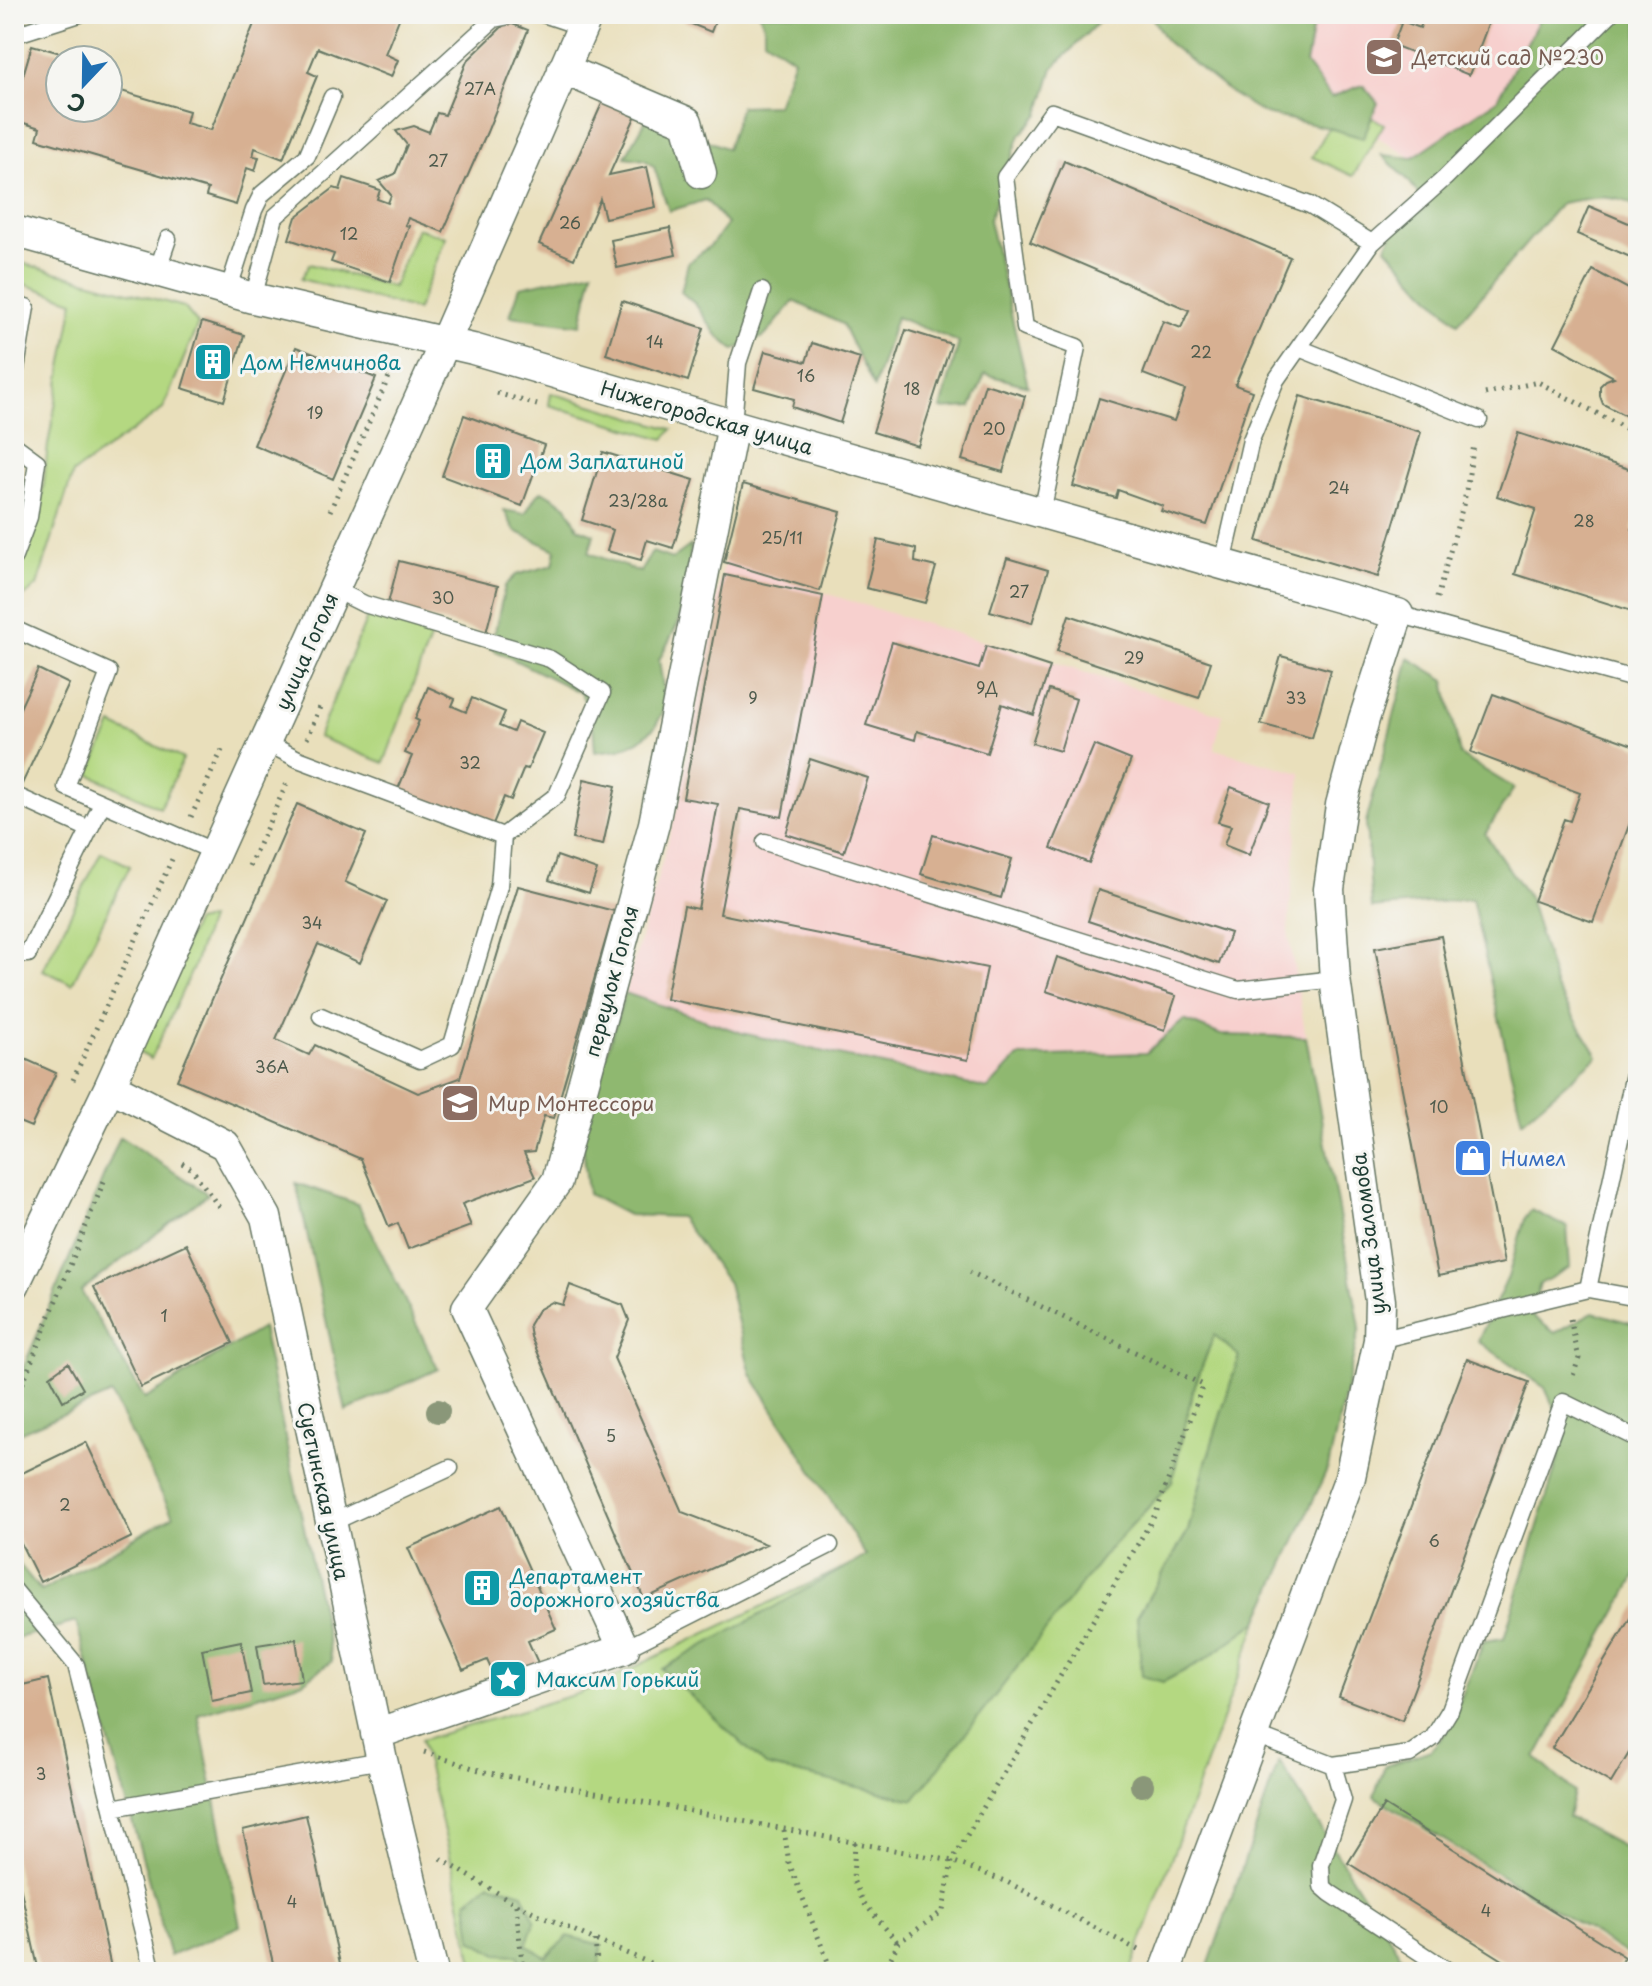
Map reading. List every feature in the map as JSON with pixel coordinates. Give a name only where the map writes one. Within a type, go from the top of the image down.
[{"type":"street","name":"улица Гоголя","points":[[14,1285],[110,1086],[445,342],[585,20]]},
{"type":"street","points":[[563,69],[687,122],[701,173]]},
{"type":"street","name":"Нижегородская улица","points":[[14,231],[240,294],[445,342],[1398,614]]},
{"type":"street","name":"переулок Гоголя","points":[[624,1649],[467,1308],[557,1181],[654,824],[733,425]]},
{"type":"street","name":"улица Заломова","points":[[1166,1968],[1350,1477],[1379,1340],[1380,1301],[1335,979],[1329,889],[1341,805],[1364,719],[1398,614]]},
{"type":"street","name":"Суетинская улица","points":[[110,1086],[225,1145],[266,1217],[379,1747],[433,1972]]},
{"type":"street","points":[[379,1747],[624,1649]]},
{"type":"lane","points":[[14,35],[80,14]]},
{"type":"lane","points":[[240,294],[275,217],[494,19],[519,14]]},
{"type":"lane","points":[[543,14],[585,20]]},
{"type":"lane","points":[[1223,563],[1251,440],[1276,380],[1372,243],[1445,178],[1610,14]]},
{"type":"lane","points":[[240,294],[254,210],[262,194],[307,156],[332,97]]},
{"type":"lane","points":[[1042,512],[1077,347],[1025,328],[1005,177],[1052,112],[1310,205],[1372,243]]},
{"type":"lane","points":[[157,271],[168,239]]},
{"type":"lane","points":[[733,425],[738,363],[762,291]]},
{"type":"lane","points":[[14,381],[26,307]]},
{"type":"lane","points":[[1299,348],[1479,420]]},
{"type":"lane","points":[[14,445],[37,462],[29,517],[14,557]]},
{"type":"lane","points":[[321,1016],[420,1060],[452,1045],[499,886],[503,836],[557,795],[602,693],[550,659],[364,604],[334,589]]},
{"type":"lane","points":[[1398,614],[1638,680]]},
{"type":"lane","points":[[14,629],[109,672],[66,787],[215,852]]},
{"type":"lane","points":[[265,742],[298,759],[503,836]]},
{"type":"lane","points":[[14,795],[89,829]]},
{"type":"lane","points":[[14,954],[28,954],[102,804]]},
{"type":"lane","points":[[765,842],[1238,990],[1335,979]]},
{"type":"lane","points":[[1588,1289],[1638,1055]]},
{"type":"lane","points":[[1379,1340],[1588,1289],[1638,1298]]},
{"type":"lane","points":[[1255,1735],[1333,1765],[1410,1754],[1433,1738],[1450,1710],[1563,1402],[1638,1439]]},
{"type":"lane","points":[[331,1523],[450,1468]]},
{"type":"lane","points":[[624,1649],[830,1545]]},
{"type":"lane","points":[[14,1590],[76,1665],[153,1972]]},
{"type":"lane","points":[[112,1808],[379,1747]]},
{"type":"lane","points":[[1333,1765],[1343,1800],[1321,1865],[1322,1886],[1450,1972]]},
{"type":"path","points":[[327,516],[397,357]]},
{"type":"path","points":[[1439,404],[1538,382],[1638,435]]},
{"type":"path","points":[[1431,622],[1464,502],[1479,420]]},
{"type":"path","points":[[69,1090],[226,742]]},
{"type":"path","points":[[178,1161],[192,1169],[227,1219]]},
{"type":"path","points":[[14,1397],[22,1385],[108,1173]]},
{"type":"path","points":[[884,1972],[898,1943],[943,1911],[952,1861],[1156,1513],[1203,1385],[970,1272]]},
{"type":"path","points":[[1563,1402],[1579,1358],[1564,1295]]},
{"type":"path","points":[[412,1749],[485,1772],[952,1861],[1007,1882],[1166,1968]]},
{"type":"path","points":[[784,1829],[789,1863],[832,1972]]},
{"type":"path","points":[[855,1842],[853,1880],[864,1903],[898,1943]]},
{"type":"path","points":[[441,1859],[516,1904],[666,1972]]},
{"type":"path","points":[[516,1904],[523,1972]]},
{"type":"path","points":[[595,1940],[598,1972]]},
{"type":"shaded area","name":"Детский сад №230","points":[[1177,14],[1542,14],[1497,100],[1412,158]]},
{"type":"shaded area","points":[[724,562],[1223,715],[1214,749],[1301,773],[1288,931],[1306,1037],[1221,1035],[1184,1020],[1146,1053],[1018,1057],[988,1089],[742,1033],[625,993],[678,805]]},
{"type":"green space","points":[[759,14],[1106,14],[1053,68],[1039,114],[1020,135],[989,220],[1028,386],[985,374],[971,407],[941,409],[959,342],[896,317],[874,387],[842,324],[794,301],[765,336],[734,350],[716,334],[696,305],[681,292],[688,263],[711,245],[727,224],[706,200],[669,211],[654,167],[645,160],[625,157],[649,115],[727,149],[741,106],[777,105],[794,59],[764,39],[764,24]]},
{"type":"green space","points":[[1150,14],[1315,14],[1306,64],[1331,97],[1363,85],[1378,103],[1363,138],[1265,114],[1232,94],[1167,42]]},
{"type":"green space","points":[[1542,14],[1638,14],[1638,208],[1620,199],[1610,198],[1561,203],[1458,323],[1386,247],[1396,225],[1428,207],[1408,180],[1382,155],[1412,158],[1497,100]]},
{"type":"green space","points":[[1344,101],[1384,124],[1353,176],[1312,157]]},
{"type":"green space","points":[[417,228],[446,237],[417,310],[301,279],[309,264],[393,287]]},
{"type":"green space","points":[[14,261],[184,307],[198,324],[163,409],[73,473],[37,586],[14,604],[14,588],[40,516],[48,445],[74,301],[15,281]]},
{"type":"green space","points":[[593,271],[581,325],[510,316],[520,287]]},
{"type":"green space","points":[[551,393],[672,429],[664,439],[549,405]]},
{"type":"green space","points":[[542,491],[567,506],[578,528],[594,534],[589,553],[640,572],[652,552],[672,559],[691,545],[678,624],[659,660],[666,706],[655,727],[639,741],[620,749],[595,752],[593,723],[581,693],[486,646],[495,631],[505,586],[516,575],[553,565],[556,550],[515,531],[504,510],[525,514]]},
{"type":"green space","points":[[368,615],[431,636],[384,763],[318,737]]},
{"type":"green space","points":[[1409,658],[1445,680],[1460,755],[1514,788],[1485,834],[1529,898],[1556,988],[1598,1056],[1522,1121],[1472,899],[1372,908],[1366,823]]},
{"type":"green space","points":[[112,725],[183,759],[160,808],[89,774]]},
{"type":"green space","points":[[101,852],[130,866],[72,984],[43,970]]},
{"type":"green space","points":[[209,919],[193,968],[151,1059],[136,1051],[195,922]]},
{"type":"green space","points":[[625,993],[742,1033],[988,1089],[1018,1057],[1146,1053],[1184,1020],[1221,1035],[1306,1037],[1360,1327],[1328,1468],[1258,1621],[1203,1661],[1163,1682],[1142,1676],[1137,1617],[1188,1531],[1239,1356],[1214,1335],[1192,1393],[1172,1482],[1109,1549],[914,1800],[766,1766],[662,1669],[866,1556],[751,1374],[728,1283],[680,1217],[628,1215],[588,1194],[582,1134]]},
{"type":"green space","points":[[120,1137],[208,1194],[81,1291],[145,1399],[262,1328],[332,1661],[303,1682],[198,1714],[240,1926],[170,1956],[76,1622],[14,1639],[14,1558],[41,1591],[173,1516],[111,1394],[14,1435],[14,1390]]},
{"type":"green space","points":[[296,1183],[358,1204],[438,1369],[346,1411]]},
{"type":"green space","points":[[1531,1210],[1567,1227],[1570,1267],[1540,1284],[1531,1315],[1555,1333],[1593,1312],[1638,1325],[1638,1572],[1536,1758],[1574,1792],[1568,1817],[1629,1850],[1638,1870],[1638,1897],[1629,1925],[1630,1937],[1638,1938],[1638,1972],[1626,1972],[1633,1958],[1374,1796],[1385,1766],[1431,1750],[1448,1730],[1484,1641],[1504,1638],[1566,1433],[1545,1388],[1478,1341],[1508,1277],[1525,1218]]},
{"type":"green space","points":[[1214,1335],[1239,1356],[1188,1531],[1137,1617],[1163,1682],[1203,1661],[1258,1621],[1130,1972],[475,1972],[421,1740],[580,1693],[866,1557],[663,1669],[1109,1549],[1172,1482],[1192,1393]]},
{"type":"green space","points":[[1279,1761],[1411,1972],[1206,1972]]},
{"type":"green space","points":[[490,1883],[523,1893],[535,1920],[526,1945],[546,1957],[568,1936],[601,1945],[600,1963],[585,1972],[525,1972],[518,1955],[498,1954],[472,1940],[467,1901]]},
{"type":"building","points":[[258,14],[401,14],[385,54],[398,60],[391,77],[318,48],[308,72],[317,76],[283,159],[255,148],[253,156],[259,157],[255,171],[247,168],[236,205],[206,196],[208,189],[37,139],[40,128],[14,120],[14,106],[32,45],[44,48],[44,124],[124,124],[124,92],[189,111],[186,123],[211,130]]},
{"type":"building","points":[[667,14],[718,14],[711,32]]},
{"type":"building","points":[[1425,14],[1492,14],[1469,75],[1393,45],[1402,21],[1420,28]]},
{"type":"building","points":[[507,22],[528,30],[443,232],[408,218],[405,225],[409,226],[390,282],[331,262],[334,254],[289,239],[296,217],[334,188],[340,190],[344,178],[380,190],[377,199],[388,203],[391,195],[379,181],[395,174],[407,145],[396,131],[414,126],[429,132],[437,113],[445,115],[467,61]]},
{"type":"building","points":[[603,101],[636,115],[609,175],[647,167],[656,207],[605,218],[600,199],[574,259],[539,244]]},
{"type":"building","points":[[1064,161],[1290,257],[1235,385],[1252,391],[1207,525],[1161,511],[1163,506],[1118,490],[1116,498],[1073,486],[1099,398],[1174,421],[1185,390],[1143,374],[1163,321],[1181,328],[1189,310],[1030,242]]},
{"type":"building","points":[[1589,206],[1638,227],[1637,260],[1577,234]]},
{"type":"building","points":[[670,228],[676,255],[617,268],[611,240]]},
{"type":"building","points":[[1593,270],[1638,294],[1638,422],[1603,404],[1600,386],[1614,377],[1555,345]]},
{"type":"building","points":[[622,301],[704,328],[688,381],[606,354]]},
{"type":"building","name":"Дом Немчинова","points":[[202,322],[244,335],[224,401],[182,388]]},
{"type":"building","points":[[906,330],[951,344],[918,446],[873,432]]},
{"type":"building","points":[[812,343],[860,358],[840,423],[792,407],[794,399],[754,388],[765,351],[806,362]]},
{"type":"building","points":[[296,347],[376,378],[333,479],[254,445]]},
{"type":"building","points":[[985,384],[1025,396],[1003,472],[962,460]]},
{"type":"building","points":[[1300,396],[1421,432],[1378,577],[1257,541]]},
{"type":"building","name":"Дом Заплатиной","points":[[464,415],[544,445],[522,506],[442,476]]},
{"type":"building","points":[[1518,433],[1638,472],[1638,511],[1632,529],[1638,531],[1638,613],[1515,574],[1536,509],[1497,496]]},
{"type":"building","points":[[603,452],[694,480],[673,548],[647,540],[641,560],[607,551],[613,530],[582,520]]},
{"type":"building","points":[[743,484],[841,512],[820,591],[724,562]]},
{"type":"building","points":[[878,540],[916,549],[915,562],[936,567],[925,603],[866,588]]},
{"type":"building","points":[[1007,558],[1048,570],[1032,623],[990,611]]},
{"type":"building","points":[[399,561],[498,586],[486,633],[387,607]]},
{"type":"building","points":[[725,575],[823,596],[782,817],[740,809],[720,914],[987,968],[968,1060],[666,999],[684,906],[698,909],[718,804],[683,798]]},
{"type":"building","points":[[1069,615],[1211,662],[1199,698],[1057,651]]},
{"type":"building","points":[[892,642],[979,669],[986,646],[1050,667],[1034,715],[1002,704],[987,753],[917,731],[915,740],[866,725]]},
{"type":"building","points":[[1281,656],[1331,670],[1312,738],[1261,724]]},
{"type":"building","points":[[38,669],[69,684],[22,784],[14,780],[14,721]]},
{"type":"building","points":[[428,687],[455,699],[452,706],[466,712],[472,698],[505,712],[499,726],[513,732],[517,722],[543,733],[528,769],[524,768],[511,800],[504,797],[491,829],[398,789],[412,756],[405,753],[419,721],[415,719]]},
{"type":"building","points":[[1049,690],[1076,699],[1060,751],[1032,743]]},
{"type":"building","points":[[1493,694],[1638,747],[1638,801],[1593,922],[1534,901],[1564,819],[1570,821],[1580,793],[1471,752]]},
{"type":"building","points":[[1094,745],[1131,760],[1089,863],[1051,848]]},
{"type":"building","points":[[810,759],[868,778],[844,852],[786,834]]},
{"type":"building","points":[[584,779],[616,786],[603,845],[572,839]]},
{"type":"building","points":[[1231,787],[1269,802],[1249,855],[1224,845],[1231,826],[1218,822]]},
{"type":"building","points":[[297,804],[366,834],[345,882],[387,901],[360,963],[318,944],[276,1040],[309,1055],[315,1045],[418,1093],[460,1078],[518,886],[614,911],[554,1118],[544,1116],[534,1152],[524,1153],[535,1177],[462,1204],[471,1226],[408,1249],[398,1223],[389,1227],[361,1159],[177,1080]]},
{"type":"building","points":[[933,835],[1012,859],[1001,898],[921,874]]},
{"type":"building","points":[[557,856],[597,870],[589,893],[549,880]]},
{"type":"building","points":[[1098,890],[1230,933],[1219,964],[1088,921]]},
{"type":"building","points":[[1441,936],[1504,1263],[1438,1276],[1375,948]]},
{"type":"building","points":[[1057,957],[1176,996],[1165,1030],[1046,991]]},
{"type":"building","points":[[14,1054],[56,1073],[31,1127],[14,1120]]},
{"type":"building","points":[[186,1244],[233,1343],[141,1387],[94,1287]]},
{"type":"building","points":[[570,1285],[623,1305],[629,1320],[614,1358],[682,1512],[766,1544],[644,1599],[531,1337],[529,1325],[538,1310],[552,1302],[563,1305]]},
{"type":"building","points":[[1467,1359],[1529,1382],[1402,1721],[1339,1697]]},
{"type":"building","points":[[68,1363],[83,1389],[63,1401],[50,1376]]},
{"type":"building","points":[[86,1442],[132,1537],[40,1582],[14,1530],[14,1477]]},
{"type":"building","name":"Департамент дорожного хозяйства","points":[[501,1506],[556,1629],[528,1641],[539,1665],[498,1684],[487,1660],[463,1670],[408,1548]]},
{"type":"building","points":[[1638,1605],[1638,1738],[1611,1783],[1552,1748]]},
{"type":"building","points":[[296,1639],[302,1680],[263,1685],[257,1645]]},
{"type":"building","points":[[241,1641],[251,1693],[212,1701],[202,1649]]},
{"type":"building","points":[[48,1679],[112,1972],[39,1972],[14,1859],[14,1687]]},
{"type":"building","points":[[1384,1805],[1625,1957],[1615,1972],[1522,1972],[1348,1863]]},
{"type":"building","points":[[306,1815],[342,1972],[275,1972],[243,1830]]},
{"type":"place","name":"Детский сад №230","points":[[1384,57]]},
{"type":"place","name":"Дом Немчинова","points":[[213,362]]},
{"type":"place","name":"Дом Заплатиной","points":[[493,461]]},
{"type":"place","name":"Мир Монтессори","points":[[460,1103]]},
{"type":"place","name":"Нимел","points":[[1473,1158]]},
{"type":"place","name":"Департамент дорожного хозяйства","points":[[482,1588]]},
{"type":"place","name":"Максим Горький","points":[[508,1679]]}]
